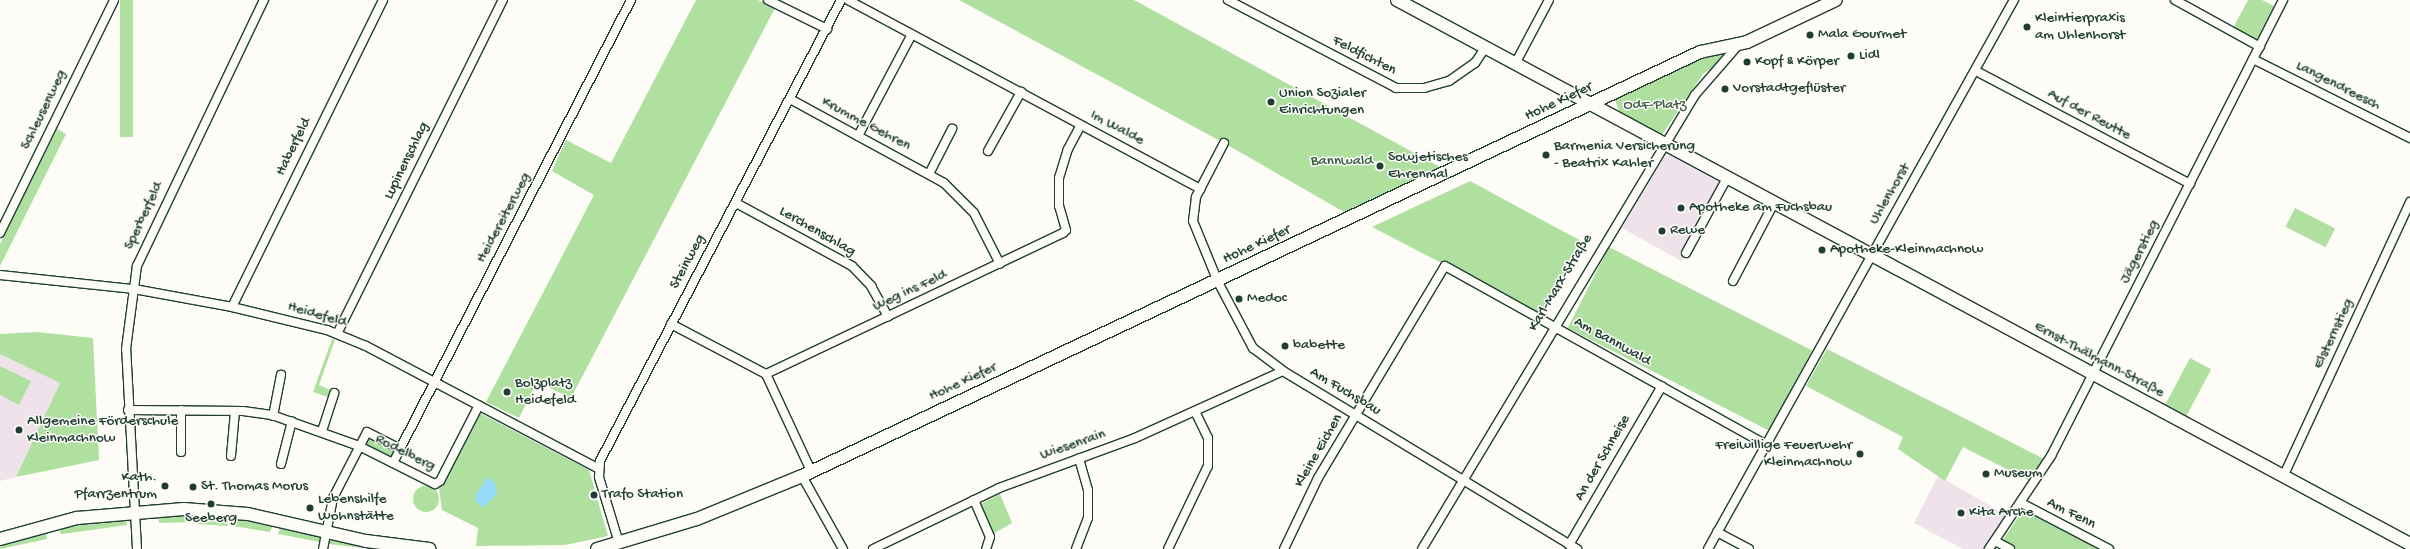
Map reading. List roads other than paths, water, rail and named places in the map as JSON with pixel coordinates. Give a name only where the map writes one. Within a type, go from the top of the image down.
[{"type":"street","name":"Schleusenweg","points":[[0,233],[114,0]]},
{"type":"street","name":"Sperberfeld","points":[[134,511],[128,410],[126,342],[134,289],[144,245],[264,0]]},
{"type":"street","name":"Haberfeld","points":[[232,307],[383,0]]},
{"type":"street","name":"Lupinenschlag","points":[[337,334],[503,0]]},
{"type":"street","name":"Heidereiterweg","points":[[393,463],[631,0]]},
{"type":"street","points":[[768,0],[826,29]]},
{"type":"street","name":"Steinweg","points":[[599,469],[671,324],[736,203],[841,0]]},
{"type":"street","name":"Im Walde","points":[[848,0],[1200,189]]},
{"type":"street","name":"Feldfichten","points":[[1228,0],[1396,88],[1424,88],[1449,81],[1475,63],[1485,48]]},
{"type":"street","name":"Ernst-Thälmann-Straße","points":[[1397,0],[1871,256],[2410,544]]},
{"type":"street","points":[[1515,64],[1549,0]]},
{"type":"street","name":"Karl-Marx-Straße","points":[[1422,549],[1554,326],[1664,144],[1704,81],[1728,60],[1743,43],[1836,0]]},
{"type":"street","name":"Uhlenhorst","points":[[1708,549],[1765,444],[1976,71],[2014,0]]},
{"type":"street","points":[[2174,0],[2260,47]]},
{"type":"street","name":"Jägerstieg","points":[[1989,549],[2051,456],[2283,0]]},
{"type":"street","points":[[858,136],[912,34]]},
{"type":"street","name":"Hohe Kiefer","points":[[597,549],[697,519],[807,474],[1218,282],[1592,105],[1700,52],[1743,43]]},
{"type":"street","name":"Langendreesch","points":[[2253,59],[2410,138]]},
{"type":"street","name":"Auf der Reutte","points":[[1976,71],[2190,184]]},
{"type":"street","points":[[988,151],[1021,92]]},
{"type":"street","name":"Krumme Gehren","points":[[790,99],[929,174],[966,203],[1000,264]]},
{"type":"street","name":"Weg ins Feld","points":[[766,374],[1000,264],[1066,230],[1059,206],[1059,178],[1068,149],[1081,125]]},
{"type":"street","points":[[929,174],[952,129]]},
{"type":"street","name":"Am Fuchsbau","points":[[1224,143],[1193,205],[1193,221],[1218,282],[1253,348],[1283,371],[1573,547]]},
{"type":"street","points":[[1686,253],[1727,178]]},
{"type":"street","name":"Elsternstieg","points":[[2283,477],[2410,202]]},
{"type":"street","name":"Lerchenschlag","points":[[736,203],[852,266],[871,286],[888,317]]},
{"type":"street","points":[[1732,281],[1774,203]]},
{"type":"street","name":"Am Bannwald","points":[[1445,266],[1765,444]]},
{"type":"street","name":"Kleine Eichen","points":[[1284,549],[1318,478],[1445,266]]},
{"type":"street","name":"Heidefeld","points":[[0,275],[134,289],[232,307],[337,334],[435,382],[599,469]]},
{"type":"street","points":[[671,324],[766,374],[807,474],[843,549]]},
{"type":"street","name":"Wiesenrain","points":[[873,549],[974,500],[1195,411],[1283,371]]},
{"type":"street","points":[[273,416],[281,375]]},
{"type":"street","name":"An der Schneise","points":[[1573,547],[1662,386]]},
{"type":"street","points":[[322,431],[334,393]]},
{"type":"street","name":"Rodelberg","points":[[128,410],[235,411],[273,416],[322,431],[359,446],[438,483],[479,405]]},
{"type":"street","points":[[181,410],[181,452]]},
{"type":"street","points":[[231,456],[235,411]]},
{"type":"street","points":[[1168,549],[1208,466],[1208,438],[1195,411]]},
{"type":"street","points":[[281,464],[292,421]]},
{"type":"street","points":[[323,549],[333,498],[367,432],[400,449]]},
{"type":"street","points":[[1076,549],[1088,518],[1088,490],[1079,458]]},
{"type":"street","points":[[599,469],[619,543]]},
{"type":"street","points":[[974,500],[990,537],[986,549]]},
{"type":"street","name":"Am Fenn","points":[[2021,503],[2109,549]]},
{"type":"street","points":[[0,539],[65,521],[134,511],[184,509],[248,514],[344,534],[366,541],[429,549]]},
{"type":"street","points":[[134,511],[137,549]]},
{"type":"street","points":[[1717,532],[1749,549]]},
{"type":"street","points":[[1995,541],[2010,549]]},
{"type":"water","points":[[488,477],[495,483],[497,494],[483,508],[475,500],[476,494]]},
{"type":"place","name":"Kleintierpraxis am Uhlenhorst","points":[[2027,27]]},
{"type":"place","name":"Mala Gourmet","points":[[1810,35]]},
{"type":"place","name":"Lidl","points":[[1851,56]]},
{"type":"place","name":"Kopf & Körper","points":[[1747,62]]},
{"type":"place","name":"Vorstadtgeflüster","points":[[1725,89]]},
{"type":"place","name":"Union Sozialer Einrichtungen","points":[[1271,102]]},
{"type":"place","name":"Barmenia Versicherung - Beatrix Kahler","points":[[1546,155]]},
{"type":"place","name":"Sowjetisches Ehrenmal","points":[[1380,166]]},
{"type":"place","name":"Apotheke am Fuchsbau","points":[[1681,208]]},
{"type":"place","name":"Rewe","points":[[1662,231]]},
{"type":"place","name":"Apotheke-Kleinmachnow","points":[[1822,250]]},
{"type":"place","name":"Medoc","points":[[1239,299]]},
{"type":"place","name":"babette","points":[[1285,346]]},
{"type":"place","name":"Bolzplatz Heidefeld","points":[[507,392]]},
{"type":"place","name":"Allgemeine Förderschule Kleinmachnow","points":[[19,430]]},
{"type":"place","name":"Freiwillige Feuerwehr Kleinmachnow","points":[[1860,454]]},
{"type":"place","name":"Museum","points":[[1986,474]]},
{"type":"place","name":"Kath. Pfarrzentrum","points":[[165,486]]},
{"type":"place","name":"St. Thomas Morus","points":[[193,487]]},
{"type":"place","name":"Trafo Station","points":[[594,495]]},
{"type":"place","name":"Seeberg","points":[[211,504]]},
{"type":"place","name":"Lebenshilfe Wohnstätte","points":[[310,508]]},
{"type":"place","name":"Kita Arche","points":[[1961,513]]},
{"type":"park label","name":"OdF-Platz","points":[[1655,106]]},
{"type":"park label","name":"Bannwald","points":[[1342,162]]}]
